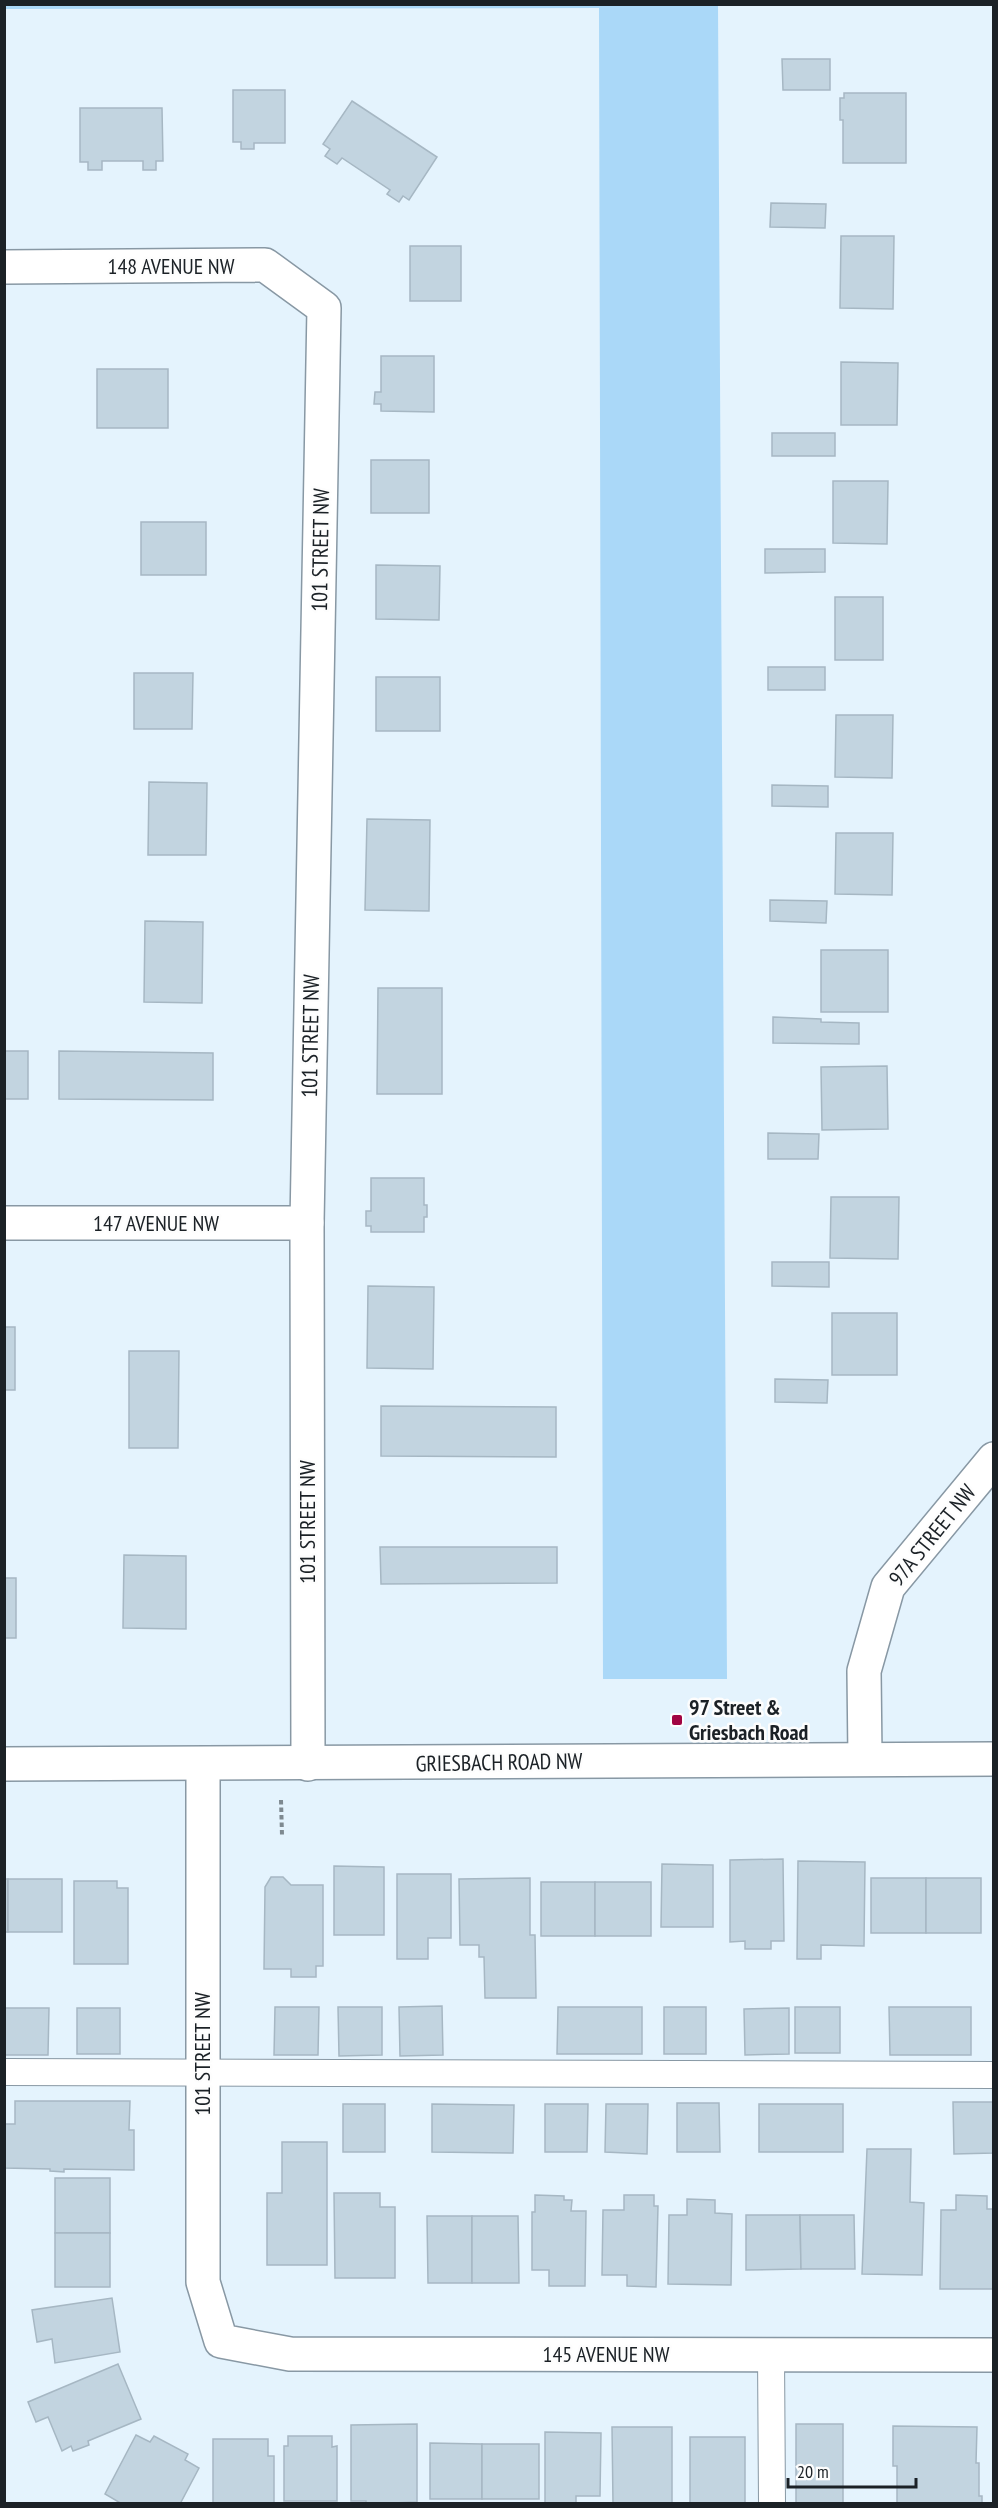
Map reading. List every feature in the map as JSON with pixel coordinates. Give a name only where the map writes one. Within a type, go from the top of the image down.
[{"type":"street","name":"148 AVENUE NW","points":[[4,267],[266,265],[324,308]]},
{"type":"street","name":"101 STREET NW","points":[[308,1764],[307,1223],[324,308]]},
{"type":"street","name":"147 AVENUE NW","points":[[4,1223],[307,1223]]},
{"type":"street","name":"97A STREET NW","points":[[865,1758],[864,1671],[888,1587],[993,1460]]},
{"type":"street","name":"GRIESBACH ROAD NW","points":[[4,1764],[993,1759]]},
{"type":"street","name":"101 STREET NW","points":[[203,1764],[203,2282],[220,2341]]},
{"type":"street","name":"145 AVENUE NW","points":[[220,2341],[290,2354],[993,2355]]},
{"type":"lane","points":[[4,2072],[993,2075]]},
{"type":"lane","points":[[771,2353],[772,2504]]},
{"type":"shaded area","points":[[4,5],[718,5],[727,1679],[603,1679],[599,8],[5,9]]},
{"type":"building","points":[[782,59],[830,59],[830,90],[783,90]]},
{"type":"building","points":[[233,90],[285,90],[285,143],[254,143],[254,149],[241,149],[241,142],[233,142]]},
{"type":"building","points":[[844,93],[906,93],[906,163],[843,163],[843,120],[840,120],[840,98],[844,98]]},
{"type":"building","points":[[352,101],[437,157],[409,200],[403,196],[399,202],[387,194],[390,190],[342,158],[337,164],[325,156],[330,149],[323,144]]},
{"type":"building","points":[[80,108],[162,108],[163,161],[156,161],[156,170],[143,170],[143,161],[102,161],[102,170],[88,170],[88,162],[80,162]]},
{"type":"building","points":[[771,203],[826,204],[825,228],[770,227]]},
{"type":"building","points":[[841,236],[894,236],[893,309],[840,308]]},
{"type":"building","points":[[410,246],[461,246],[461,301],[410,301]]},
{"type":"building","points":[[381,356],[434,356],[434,412],[381,411],[381,404],[374,404],[375,392],[381,392]]},
{"type":"building","points":[[841,362],[898,363],[897,425],[841,425]]},
{"type":"building","points":[[97,369],[168,369],[168,428],[97,428]]},
{"type":"building","points":[[772,433],[835,433],[835,456],[772,456]]},
{"type":"building","points":[[371,460],[429,460],[429,513],[371,513]]},
{"type":"building","points":[[833,481],[888,481],[887,544],[833,543]]},
{"type":"building","points":[[141,522],[206,522],[206,575],[141,575]]},
{"type":"building","points":[[765,549],[825,549],[825,572],[765,573]]},
{"type":"building","points":[[376,565],[440,566],[439,620],[376,619]]},
{"type":"building","points":[[835,597],[883,597],[883,660],[835,660]]},
{"type":"building","points":[[768,667],[825,667],[825,690],[768,690]]},
{"type":"building","points":[[134,673],[193,673],[192,729],[134,729]]},
{"type":"building","points":[[376,677],[440,677],[440,731],[376,731]]},
{"type":"building","points":[[836,715],[893,715],[892,778],[835,777]]},
{"type":"building","points":[[149,782],[207,783],[206,855],[148,855]]},
{"type":"building","points":[[772,785],[828,786],[828,807],[772,806]]},
{"type":"building","points":[[367,819],[430,820],[429,911],[365,910]]},
{"type":"building","points":[[836,833],[893,833],[892,895],[835,894]]},
{"type":"building","points":[[770,900],[827,901],[826,923],[770,921]]},
{"type":"building","points":[[145,921],[203,922],[202,1003],[144,1002]]},
{"type":"building","points":[[821,950],[888,950],[888,1012],[821,1012]]},
{"type":"building","points":[[378,988],[442,988],[442,1094],[377,1094]]},
{"type":"building","points":[[773,1017],[859,1023],[859,1044],[773,1043]]},
{"type":"building","points":[[4,1051],[28,1051],[28,1099],[4,1099]]},
{"type":"building","points":[[59,1051],[213,1053],[213,1100],[59,1099]]},
{"type":"building","points":[[887,1066],[888,1129],[822,1130],[821,1067]]},
{"type":"building","points":[[768,1133],[819,1134],[818,1159],[768,1159]]},
{"type":"building","points":[[371,1178],[424,1178],[424,1205],[427,1205],[427,1217],[424,1217],[424,1232],[371,1232],[371,1226],[366,1226],[366,1211],[371,1211]]},
{"type":"building","points":[[831,1197],[899,1197],[898,1259],[830,1258]]},
{"type":"building","points":[[772,1262],[829,1262],[829,1287],[772,1286]]},
{"type":"building","points":[[368,1286],[434,1287],[433,1369],[367,1368]]},
{"type":"building","points":[[832,1313],[897,1313],[897,1375],[832,1375]]},
{"type":"building","points":[[4,1327],[15,1327],[15,1390],[4,1390]]},
{"type":"building","points":[[129,1351],[179,1351],[178,1448],[129,1448]]},
{"type":"building","points":[[775,1379],[828,1380],[827,1403],[775,1402]]},
{"type":"building","points":[[381,1406],[556,1407],[556,1457],[381,1456]]},
{"type":"building","points":[[380,1547],[557,1547],[557,1583],[381,1584]]},
{"type":"building","points":[[124,1555],[186,1556],[186,1629],[123,1628]]},
{"type":"building","points":[[4,1578],[16,1578],[16,1638],[4,1638]]},
{"type":"building","points":[[783,1859],[784,1941],[771,1941],[771,1949],[745,1949],[745,1941],[730,1942],[730,1860]]},
{"type":"building","points":[[798,1861],[865,1862],[864,1946],[821,1945],[821,1959],[797,1959]]},
{"type":"building","points":[[662,1864],[713,1865],[713,1927],[661,1927]]},
{"type":"building","points":[[334,1866],[384,1867],[384,1935],[334,1935]]},
{"type":"building","points":[[397,1874],[451,1874],[451,1938],[428,1938],[428,1959],[397,1959]]},
{"type":"building","points":[[271,1877],[283,1877],[291,1885],[323,1885],[323,1966],[316,1966],[316,1977],[291,1977],[291,1969],[264,1969],[265,1887]]},
{"type":"building","points":[[530,1878],[530,1935],[535,1935],[536,1998],[485,1998],[484,1957],[479,1957],[479,1945],[460,1945],[459,1879]]},
{"type":"building","points":[[871,1878],[926,1878],[926,1933],[871,1933]]},
{"type":"building","points":[[926,1878],[981,1878],[981,1933],[926,1933]]},
{"type":"building","points":[[4,1879],[8,1879],[8,1932],[4,1932]]},
{"type":"building","points":[[8,1879],[62,1879],[62,1932],[8,1932]]},
{"type":"building","points":[[74,1881],[117,1881],[117,1888],[128,1888],[128,1964],[74,1964]]},
{"type":"building","points":[[541,1882],[595,1882],[595,1936],[541,1936]]},
{"type":"building","points":[[595,1882],[651,1882],[651,1936],[595,1936]]},
{"type":"building","points":[[442,2006],[443,2055],[400,2056],[399,2007]]},
{"type":"building","points":[[275,2007],[319,2007],[318,2055],[274,2055]]},
{"type":"building","points":[[338,2007],[382,2007],[382,2055],[339,2056]]},
{"type":"building","points":[[558,2007],[642,2007],[642,2054],[557,2054]]},
{"type":"building","points":[[664,2007],[706,2007],[706,2054],[664,2054]]},
{"type":"building","points":[[795,2007],[840,2007],[840,2053],[795,2053]]},
{"type":"building","points":[[889,2007],[971,2007],[971,2055],[890,2055]]},
{"type":"building","points":[[4,2008],[49,2008],[48,2055],[4,2055]]},
{"type":"building","points":[[77,2008],[120,2008],[120,2054],[77,2054]]},
{"type":"building","points":[[789,2008],[789,2054],[745,2055],[744,2009]]},
{"type":"building","points":[[15,2101],[130,2101],[129,2130],[134,2130],[134,2170],[64,2169],[64,2172],[50,2171],[50,2169],[4,2168],[4,2124],[15,2124]]},
{"type":"building","points":[[953,2102],[994,2102],[994,2153],[954,2154]]},
{"type":"building","points":[[677,2103],[719,2103],[720,2152],[677,2152]]},
{"type":"building","points":[[343,2104],[385,2104],[385,2152],[343,2152]]},
{"type":"building","points":[[432,2104],[514,2105],[513,2153],[432,2152]]},
{"type":"building","points":[[545,2104],[588,2104],[587,2152],[545,2152]]},
{"type":"building","points":[[606,2104],[648,2104],[647,2154],[605,2152]]},
{"type":"building","points":[[759,2104],[843,2104],[843,2152],[759,2152]]},
{"type":"building","points":[[282,2142],[327,2142],[327,2265],[267,2265],[267,2193],[282,2193]]},
{"type":"building","points":[[867,2149],[911,2149],[910,2202],[924,2203],[922,2275],[862,2274]]},
{"type":"building","points":[[55,2178],[110,2178],[110,2233],[55,2233]]},
{"type":"building","points":[[334,2193],[380,2193],[380,2207],[395,2207],[395,2278],[335,2278]]},
{"type":"building","points":[[535,2195],[564,2196],[564,2200],[572,2200],[571,2211],[586,2211],[585,2286],[549,2286],[549,2270],[532,2270],[532,2212],[535,2212]]},
{"type":"building","points":[[624,2195],[654,2195],[654,2206],[658,2206],[656,2287],[627,2286],[627,2275],[602,2275],[603,2210],[624,2210]]},
{"type":"building","points":[[956,2195],[987,2196],[987,2209],[994,2209],[994,2289],[940,2289],[941,2210],[956,2210]]},
{"type":"building","points":[[687,2199],[715,2200],[715,2213],[732,2214],[731,2285],[668,2284],[669,2215],[687,2215]]},
{"type":"building","points":[[746,2215],[800,2215],[801,2269],[746,2270]]},
{"type":"building","points":[[800,2215],[854,2215],[855,2269],[801,2269]]},
{"type":"building","points":[[427,2216],[472,2216],[472,2283],[428,2283]]},
{"type":"building","points":[[472,2216],[518,2216],[519,2283],[472,2283]]},
{"type":"building","points":[[55,2233],[110,2233],[110,2287],[55,2287]]},
{"type":"building","points":[[112,2298],[120,2352],[55,2363],[52,2339],[37,2342],[32,2310]]},
{"type":"building","points":[[5,2333],[5,2383],[4,2383]]},
{"type":"building","points":[[118,2364],[141,2419],[88,2441],[89,2445],[73,2451],[71,2446],[62,2451],[48,2417],[36,2422],[28,2402]]},
{"type":"building","points":[[417,2424],[417,2502],[366,2504],[366,2501],[351,2501],[351,2425]]},
{"type":"building","points":[[796,2424],[843,2424],[843,2504],[796,2504]]},
{"type":"building","points":[[893,2426],[977,2427],[976,2463],[979,2463],[979,2496],[982,2496],[982,2504],[897,2504],[897,2466],[893,2466]]},
{"type":"building","points":[[612,2427],[672,2427],[672,2504],[613,2504]]},
{"type":"building","points":[[545,2432],[601,2433],[600,2496],[576,2496],[576,2504],[545,2504]]},
{"type":"building","points":[[136,2435],[150,2442],[154,2436],[188,2454],[185,2460],[199,2468],[180,2504],[122,2504],[105,2494]]},
{"type":"building","points":[[288,2436],[332,2436],[332,2447],[337,2446],[337,2501],[284,2501],[284,2446],[288,2446]]},
{"type":"building","points":[[690,2437],[745,2437],[745,2504],[690,2504]]},
{"type":"building","points":[[213,2439],[268,2439],[268,2456],[274,2456],[274,2504],[213,2504]]},
{"type":"building","points":[[430,2443],[482,2444],[482,2499],[430,2499]]},
{"type":"building","points":[[482,2444],[539,2444],[539,2499],[482,2499]]},
{"type":"place","name":"97 Street & Griesbach Road","points":[[677,1720]]}]
